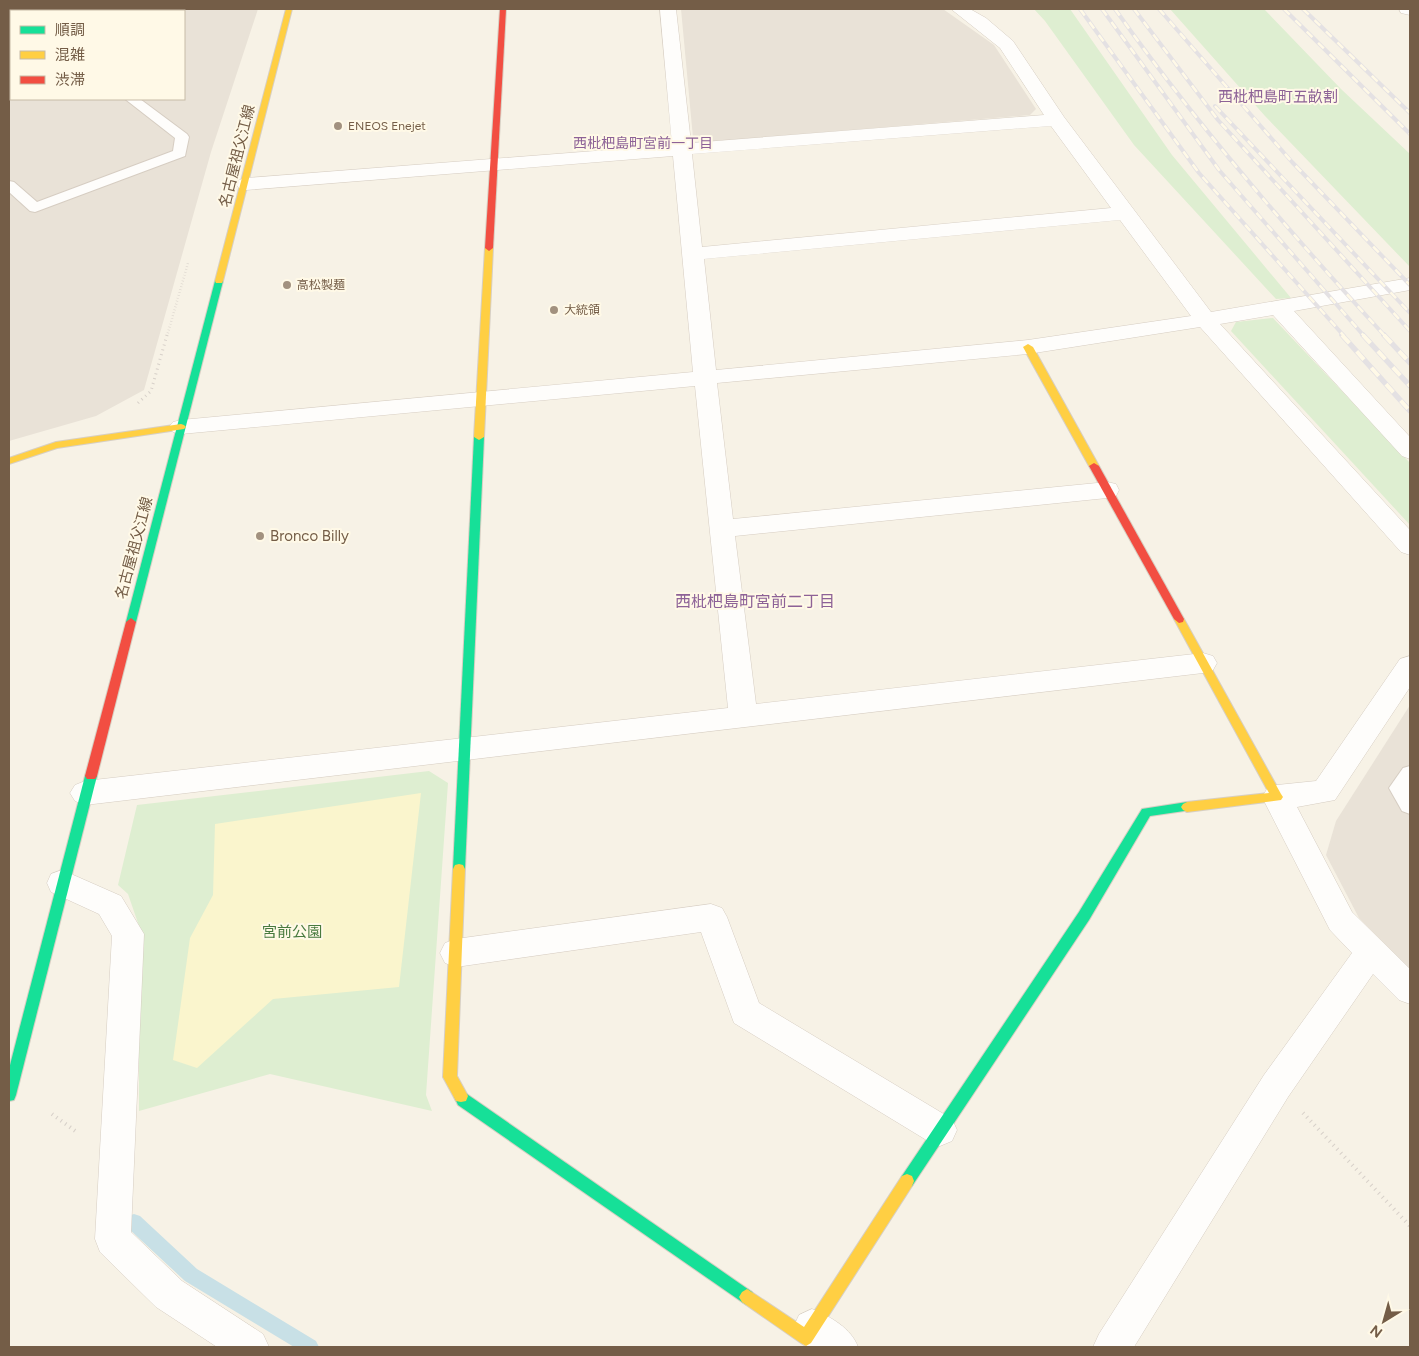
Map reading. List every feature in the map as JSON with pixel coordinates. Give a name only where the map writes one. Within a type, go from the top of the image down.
[{"type":"street","name":"名古屋祖父江線","points":[[9,1095],[85,793],[246,184],[289,9]]},
{"type":"street","points":[[502,9],[481,397],[450,1077],[463,1100],[806,1338],[826,1338],[940,1130],[1084,916],[1146,812],[1325,792],[1410,666]]},
{"type":"street","points":[[668,9],[704,377],[743,717]]},
{"type":"street","points":[[960,9],[980,22],[1007,45],[1056,120],[1205,320],[1410,546]]},
{"type":"street","points":[[246,184],[1056,120]]},
{"type":"street","points":[[692,254],[1125,213]]},
{"type":"street","points":[[9,460],[56,445],[181,427],[1028,346],[1205,320],[1410,284]]},
{"type":"street","points":[[1278,307],[1410,451]]},
{"type":"street","points":[[1028,346],[1277,797],[1341,922],[1410,990]]},
{"type":"street","points":[[722,529],[1107,490]]},
{"type":"street","points":[[85,793],[1203,663]]},
{"type":"street","points":[[62,884],[110,905],[128,934],[113,1239],[169,1294],[250,1347]]},
{"type":"street","points":[[456,953],[711,917],[746,1012],[940,1130]]},
{"type":"street","points":[[1112,1347],[1276,1086],[1371,952]]},
{"type":"lane","points":[[9,185],[35,208],[180,153],[182,137],[133,100]]},
{"type":"lane","points":[[1410,774],[1400,788],[1410,805]]},
{"type":"path","points":[[126,435],[130,410],[151,391],[189,257]]},
{"type":"path","points":[[1276,1086],[1410,1226]]},
{"type":"shaded area","points":[[9,9],[258,9],[211,152],[144,390],[96,416],[9,441]]},
{"type":"shaded area","points":[[681,9],[943,9],[994,45],[1036,109],[1030,115],[703,142],[693,138]]},
{"type":"shaded area","points":[[1410,705],[1410,969],[1359,918],[1326,855],[1336,821]]},
{"type":"green space","points":[[1034,9],[1070,9],[1172,155],[1291,298],[1276,299],[1134,145],[1045,21]]},
{"type":"green space","points":[[1170,9],[1264,9],[1341,89],[1410,154],[1410,267],[1265,116]]},
{"type":"green space","points":[[1273,318],[1410,463],[1410,525],[1231,331],[1236,322]]},
{"type":"green space","name":"宮前公園","points":[[429,771],[448,783],[426,1095],[432,1111],[270,1074],[139,1111],[139,926],[128,894],[118,885],[137,805]]},
{"type":"sand","points":[[421,793],[399,987],[273,999],[197,1068],[173,1060],[190,938],[213,895],[215,824]]},
{"type":"waterway","points":[[134,1222],[191,1275],[310,1347]]},
{"type":"railway","points":[[1080,9],[1199,173],[1344,336]]},
{"type":"railway","points":[[1102,9],[1219,170],[1364,336]]},
{"type":"railway","points":[[1115,9],[1211,136],[1279,217],[1385,336]]},
{"type":"railway","points":[[1134,9],[1218,120],[1410,331]]},
{"type":"railway","points":[[1159,9],[1292,162],[1410,285]]},
{"type":"railway","points":[[1284,9],[1410,134]]},
{"type":"railway","points":[[1303,9],[1410,113]]},
{"type":"railway","points":[[1215,106],[1410,313]]},
{"type":"railway","points":[[1342,335],[1410,411]]},
{"type":"railway","points":[[1363,335],[1410,386]]},
{"type":"railway","points":[[1384,335],[1410,363]]},
{"type":"traffic: fast","points":[[131,622],[219,281]]},
{"type":"traffic: fast","points":[[459,869],[479,437]]},
{"type":"traffic: fast","points":[[9,1095],[91,776]]},
{"type":"traffic: fast","points":[[907,1181],[1084,916],[1146,812],[1187,807]]},
{"type":"traffic: fast","points":[[461,1096],[463,1100],[747,1297]]},
{"type":"traffic: slow","points":[[219,281],[289,9]]},
{"type":"traffic: slow","points":[[479,437],[489,248]]},
{"type":"traffic: slow","points":[[1028,347],[1094,466]]},
{"type":"traffic: slow","points":[[9,461],[56,445],[181,427]]},
{"type":"traffic: slow","points":[[1179,619],[1277,797],[1187,807]]},
{"type":"traffic: slow","points":[[459,869],[450,1077],[461,1096]]},
{"type":"traffic: slow","points":[[747,1297],[806,1338],[907,1181]]},
{"type":"traffic: jam","points":[[489,248],[503,9]]},
{"type":"traffic: jam","points":[[1094,466],[1179,619]]},
{"type":"traffic: jam","points":[[91,776],[131,622]]},
{"type":"place","name":"ENEOS Enejet","points":[[338,126]]},
{"type":"place","name":"高松製麺","points":[[287,285]]},
{"type":"place","name":"大統領","points":[[554,310]]},
{"type":"place","name":"Bronco Billy","points":[[260,536]]},
{"type":"district","name":"西枇杷島町五畝割","points":[[1278,97]]},
{"type":"district","name":"西枇杷島町宮前一丁目","points":[[643,143]]},
{"type":"district","name":"西枇杷島町宮前二丁目","points":[[755,601]]}]
